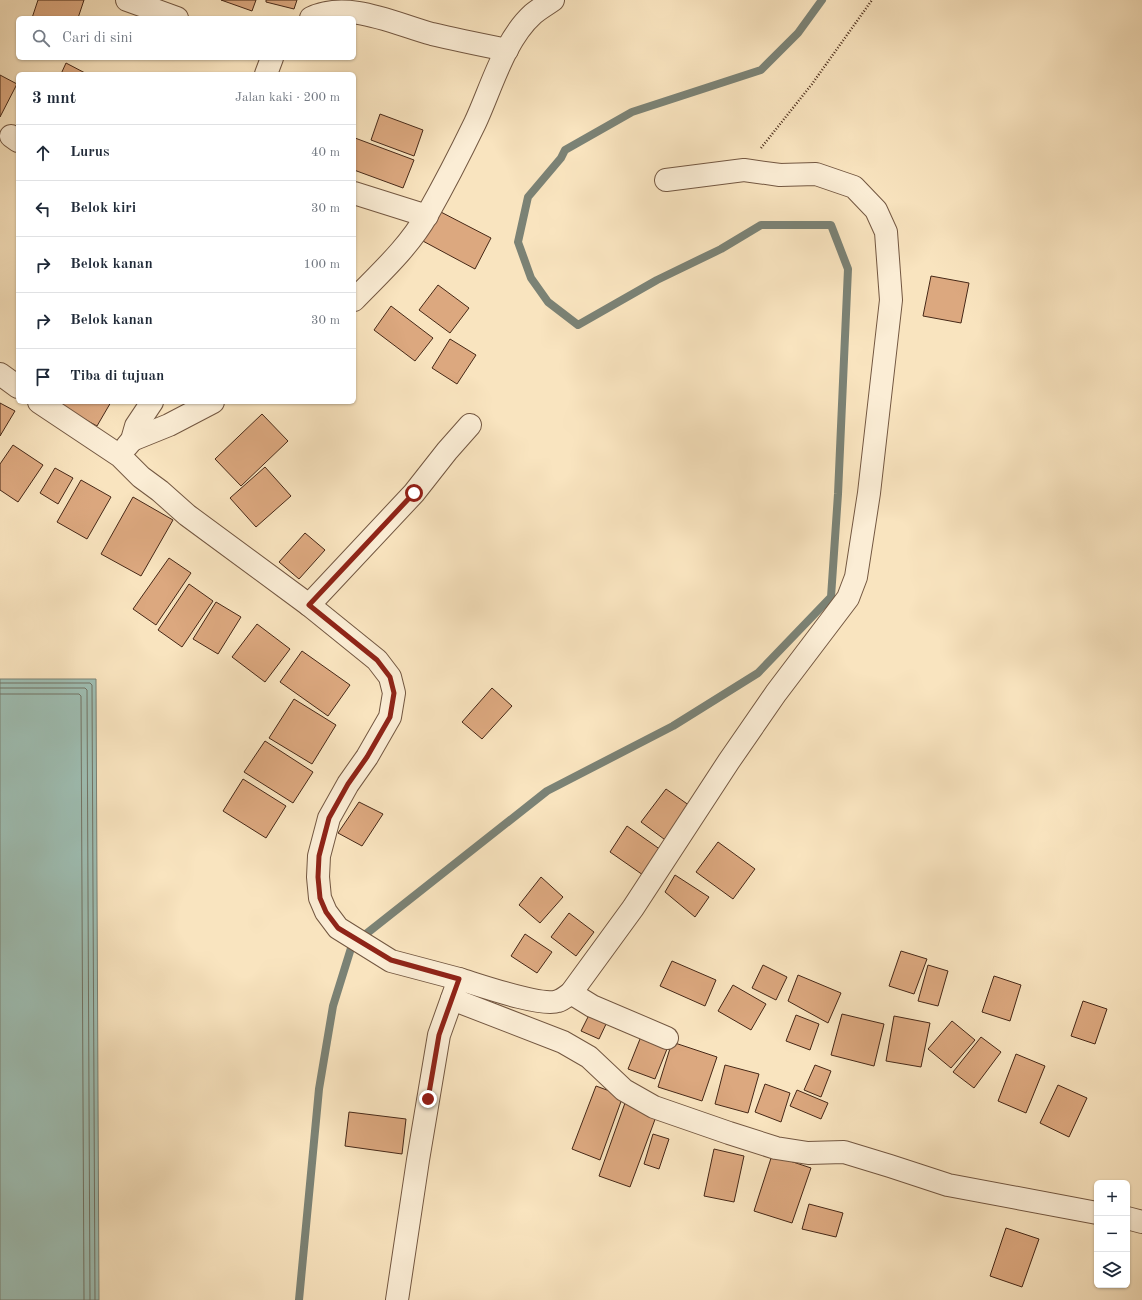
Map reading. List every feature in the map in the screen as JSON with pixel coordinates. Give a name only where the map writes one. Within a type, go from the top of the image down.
[{"type":"street","points":[[127,0],[171,16]]},
{"type":"street","points":[[356,298],[410,242],[427,216],[475,123],[507,50],[516,34],[533,14],[552,0]]},
{"type":"street","points":[[313,16],[318,12],[333,8],[346,7],[363,9],[431,33],[507,50]]},
{"type":"street","points":[[267,72],[271,60]]},
{"type":"street","points":[[582,1000],[633,908],[729,762],[776,693],[848,598],[856,577],[868,493],[891,300],[886,232],[876,210],[854,187],[816,174],[780,175],[744,170],[666,180]]},
{"type":"street","points":[[356,194],[427,216]]},
{"type":"street","points":[[0,374],[16,386]]},
{"type":"street","points":[[43,404],[126,448],[141,477],[160,491],[187,515],[309,605],[377,660],[390,677],[394,693],[390,717],[367,757],[348,784],[329,818],[319,856],[318,877],[320,898],[326,912],[338,928],[391,960],[563,1042],[589,1057],[624,1090],[654,1107],[776,1148],[808,1153],[844,1152],[948,1185],[1094,1212]]},
{"type":"street","points":[[126,448],[136,426],[151,404]]},
{"type":"street","points":[[126,448],[209,404]]},
{"type":"street","points":[[309,605],[414,493],[447,451],[470,425]]},
{"type":"street","points":[[455,990],[510,995],[544,1002],[582,1000],[667,1038]]},
{"type":"street","points":[[397,1300],[439,1035],[455,990]]},
{"type":"street","points":[[1130,1219],[1142,1222]]},
{"type":"path","points":[[744,170],[812,84],[872,0]]},
{"type":"water","points":[[0,679],[96,679],[99,1300],[0,1300]]},
{"type":"building","points":[[38,0],[84,0],[79,16],[33,16]]},
{"type":"building","points":[[221,0],[256,0],[252,11]]},
{"type":"building","points":[[266,0],[297,0],[294,9],[266,2]]},
{"type":"building","points":[[66,63],[83,72],[62,72]]},
{"type":"building","points":[[0,75],[16,83],[16,86],[0,117]]},
{"type":"building","points":[[380,114],[423,130],[414,156],[371,140]]},
{"type":"building","points":[[356,138],[414,160],[403,188],[356,171]]},
{"type":"building","points":[[437,210],[491,238],[475,269],[421,240]]},
{"type":"building","points":[[931,276],[969,283],[961,323],[923,316]]},
{"type":"building","points":[[438,285],[469,308],[450,333],[419,310]]},
{"type":"building","points":[[391,306],[433,338],[415,361],[374,330]]},
{"type":"building","points":[[450,339],[476,355],[457,384],[432,368]]},
{"type":"building","points":[[0,403],[15,411],[0,436]]},
{"type":"building","points":[[57,404],[110,404],[97,426]]},
{"type":"building","points":[[262,414],[288,441],[241,486],[215,459]]},
{"type":"building","points":[[13,445],[43,465],[18,502],[0,490],[0,464]]},
{"type":"building","points":[[265,467],[291,496],[256,527],[230,498]]},
{"type":"building","points":[[55,468],[73,478],[58,504],[40,493]]},
{"type":"building","points":[[81,480],[111,497],[87,539],[57,522]]},
{"type":"building","points":[[133,497],[173,520],[141,576],[101,554]]},
{"type":"building","points":[[305,533],[325,550],[299,579],[279,562]]},
{"type":"building","points":[[169,558],[191,573],[156,625],[133,609]]},
{"type":"building","points":[[189,584],[213,601],[182,647],[158,630]]},
{"type":"building","points":[[216,602],[241,617],[218,654],[193,639]]},
{"type":"building","points":[[257,624],[290,649],[265,682],[232,657]]},
{"type":"building","points":[[302,651],[350,685],[328,716],[280,682]]},
{"type":"building","points":[[492,688],[512,706],[482,739],[462,722]]},
{"type":"building","points":[[294,699],[336,725],[312,764],[269,738]]},
{"type":"building","points":[[265,741],[313,772],[293,803],[244,772]]},
{"type":"building","points":[[243,779],[286,806],[266,838],[223,811]]},
{"type":"building","points":[[666,789],[693,808],[668,842],[641,822]]},
{"type":"building","points":[[359,802],[383,814],[362,846],[338,833]]},
{"type":"building","points":[[627,826],[661,850],[643,875],[610,852]]},
{"type":"building","points":[[718,842],[755,869],[733,899],[696,872]]},
{"type":"building","points":[[675,875],[709,897],[695,917],[665,892]]},
{"type":"building","points":[[541,877],[563,897],[540,923],[519,905]]},
{"type":"building","points":[[569,913],[594,932],[576,956],[551,937]]},
{"type":"building","points":[[525,934],[552,952],[537,973],[511,956]]},
{"type":"building","points":[[901,951],[927,959],[914,994],[889,986]]},
{"type":"building","points":[[672,961],[716,980],[705,1006],[660,986]]},
{"type":"building","points":[[763,965],[787,977],[776,1000],[752,988]]},
{"type":"building","points":[[928,965],[948,971],[938,1006],[918,1001]]},
{"type":"building","points":[[798,975],[841,993],[828,1023],[788,1001]]},
{"type":"building","points":[[994,976],[1021,985],[1010,1021],[982,1012]]},
{"type":"building","points":[[733,985],[766,1004],[751,1030],[718,1011]]},
{"type":"building","points":[[1083,1001],[1107,1009],[1095,1044],[1071,1036]]},
{"type":"building","points":[[842,1014],[884,1024],[874,1066],[831,1055]]},
{"type":"building","points":[[589,1015],[607,1022],[599,1039],[581,1031]]},
{"type":"building","points":[[796,1015],[819,1024],[810,1050],[786,1041]]},
{"type":"building","points":[[894,1016],[930,1023],[921,1067],[886,1061]]},
{"type":"building","points":[[952,1021],[975,1040],[951,1068],[928,1049]]},
{"type":"building","points":[[642,1034],[669,1044],[655,1079],[628,1069]]},
{"type":"building","points":[[981,1037],[1001,1052],[974,1088],[953,1072]]},
{"type":"building","points":[[672,1042],[717,1057],[702,1101],[658,1087]]},
{"type":"building","points":[[1016,1054],[1045,1066],[1026,1113],[998,1101]]},
{"type":"building","points":[[725,1065],[759,1074],[748,1113],[715,1104]]},
{"type":"building","points":[[815,1065],[831,1071],[821,1097],[804,1090]]},
{"type":"building","points":[[765,1084],[790,1093],[781,1122],[755,1112]]},
{"type":"building","points":[[1058,1085],[1087,1098],[1069,1137],[1040,1123]]},
{"type":"building","points":[[596,1086],[623,1096],[600,1160],[572,1149]]},
{"type":"building","points":[[797,1090],[828,1103],[821,1119],[790,1106]]},
{"type":"building","points":[[625,1103],[657,1114],[630,1187],[599,1176]]},
{"type":"building","points":[[349,1112],[406,1119],[402,1154],[345,1146]]},
{"type":"building","points":[[653,1134],[669,1139],[659,1169],[644,1164]]},
{"type":"building","points":[[714,1149],[744,1156],[734,1202],[704,1196]]},
{"type":"building","points":[[772,1155],[811,1168],[792,1223],[754,1211]]},
{"type":"building","points":[[809,1204],[843,1213],[836,1237],[802,1229]]},
{"type":"building","points":[[1006,1228],[1039,1239],[1022,1287],[990,1276]]},
{"type":"waterway","points":[[299,1300],[319,1089],[333,1006],[352,945],[547,791],[673,726],[758,673],[831,597],[838,494],[848,269],[831,225],[761,225],[721,249],[657,280],[578,325],[548,302],[531,278],[518,242],[528,197],[561,158],[565,150],[632,112],[761,70],[798,33],[822,0]]},
{"type":"route","points":[[414,493],[309,605],[377,660],[390,677],[394,693],[394,702],[390,717],[367,757],[348,784],[329,818],[319,856],[318,877],[320,898],[326,912],[338,928],[391,960],[459,979],[439,1035],[428,1099]]}]
